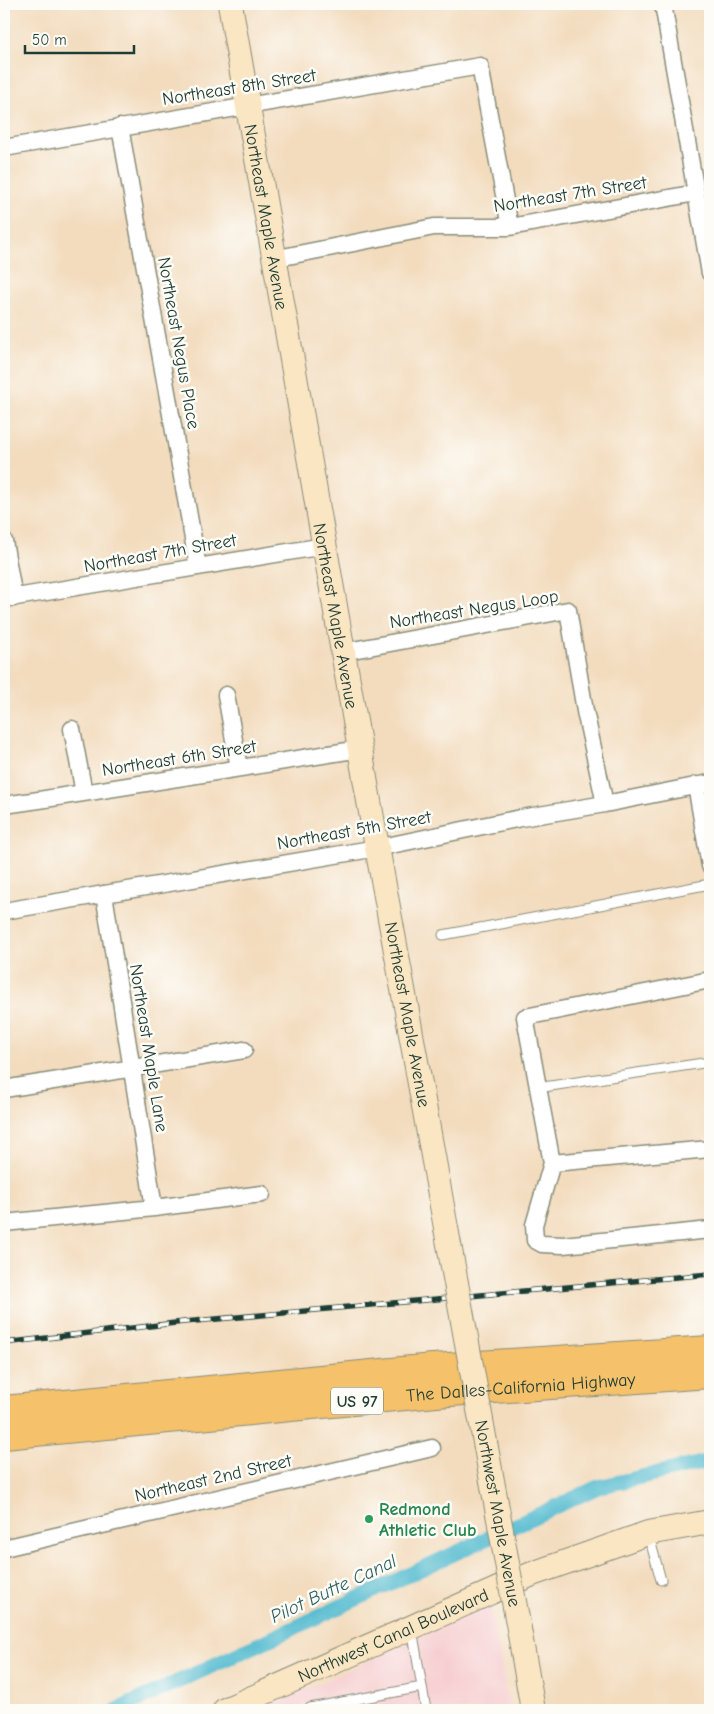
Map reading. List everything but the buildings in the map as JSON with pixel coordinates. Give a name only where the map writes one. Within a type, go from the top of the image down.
[{"type":"highway","name":"The Dalles-California Highway","points":[[4,1410],[433,1368],[710,1350]]},
{"type":"highway","name":"The Dalles-California Highway","points":[[4,1435],[436,1393],[710,1374]]},
{"type":"main road","name":"Northeast Maple Avenue","points":[[230,4],[342,652],[422,1084],[446,1228]]},
{"type":"main road","name":"Northwest Maple Avenue","points":[[446,1228],[533,1710]]},
{"type":"main road","name":"Northwest Canal Boulevard","points":[[224,1710],[532,1574],[648,1533],[710,1522]]},
{"type":"street","points":[[663,4],[710,273]]},
{"type":"street","name":"Northeast 8th Street","points":[[4,148],[480,66],[510,227]]},
{"type":"street","name":"Northeast Negus Place","points":[[120,127],[198,567]]},
{"type":"street","name":"Northeast 7th Street","points":[[273,259],[434,227],[510,227],[696,193]]},
{"type":"street","points":[[4,541],[9,598]]},
{"type":"street","name":"Northeast 7th Street","points":[[9,598],[324,546]]},
{"type":"street","name":"Northeast Negus Loop","points":[[342,652],[568,610],[585,711],[605,804]]},
{"type":"street","points":[[226,695],[239,768]]},
{"type":"street","points":[[72,728],[84,793]]},
{"type":"street","name":"Northeast 6th Street","points":[[4,805],[360,749]]},
{"type":"street","points":[[703,784],[710,866]]},
{"type":"street","name":"Northeast 5th Street","points":[[4,910],[377,848],[521,818],[605,804],[703,784]]},
{"type":"street","name":"Northeast Maple Lane","points":[[104,894],[154,1208]]},
{"type":"street","points":[[710,980],[525,1017],[552,1163],[534,1225],[535,1240],[542,1244],[563,1245],[710,1230]]},
{"type":"street","points":[[4,1089],[244,1050]]},
{"type":"street","points":[[552,1163],[710,1149]]},
{"type":"street","points":[[4,1223],[154,1208],[262,1194]]},
{"type":"street","name":"Northeast 2nd Street","points":[[4,1548],[432,1448]]},
{"type":"lane","points":[[442,935],[710,884]]},
{"type":"lane","points":[[537,1088],[710,1062]]},
{"type":"lane","points":[[648,1533],[661,1580]]},
{"type":"lane","points":[[411,1627],[426,1710]]},
{"type":"lane","points":[[308,1710],[310,1708],[422,1687]]},
{"type":"shaded area","points":[[490,1605],[510,1710],[261,1710]]},
{"type":"waterway","name":"Pilot Butte Canal","points":[[117,1710],[598,1487],[710,1461]]},
{"type":"railway","points":[[4,1343],[184,1322],[710,1274]]},
{"type":"place","name":"Redmond Athletic Club","points":[[369,1519]]}]
